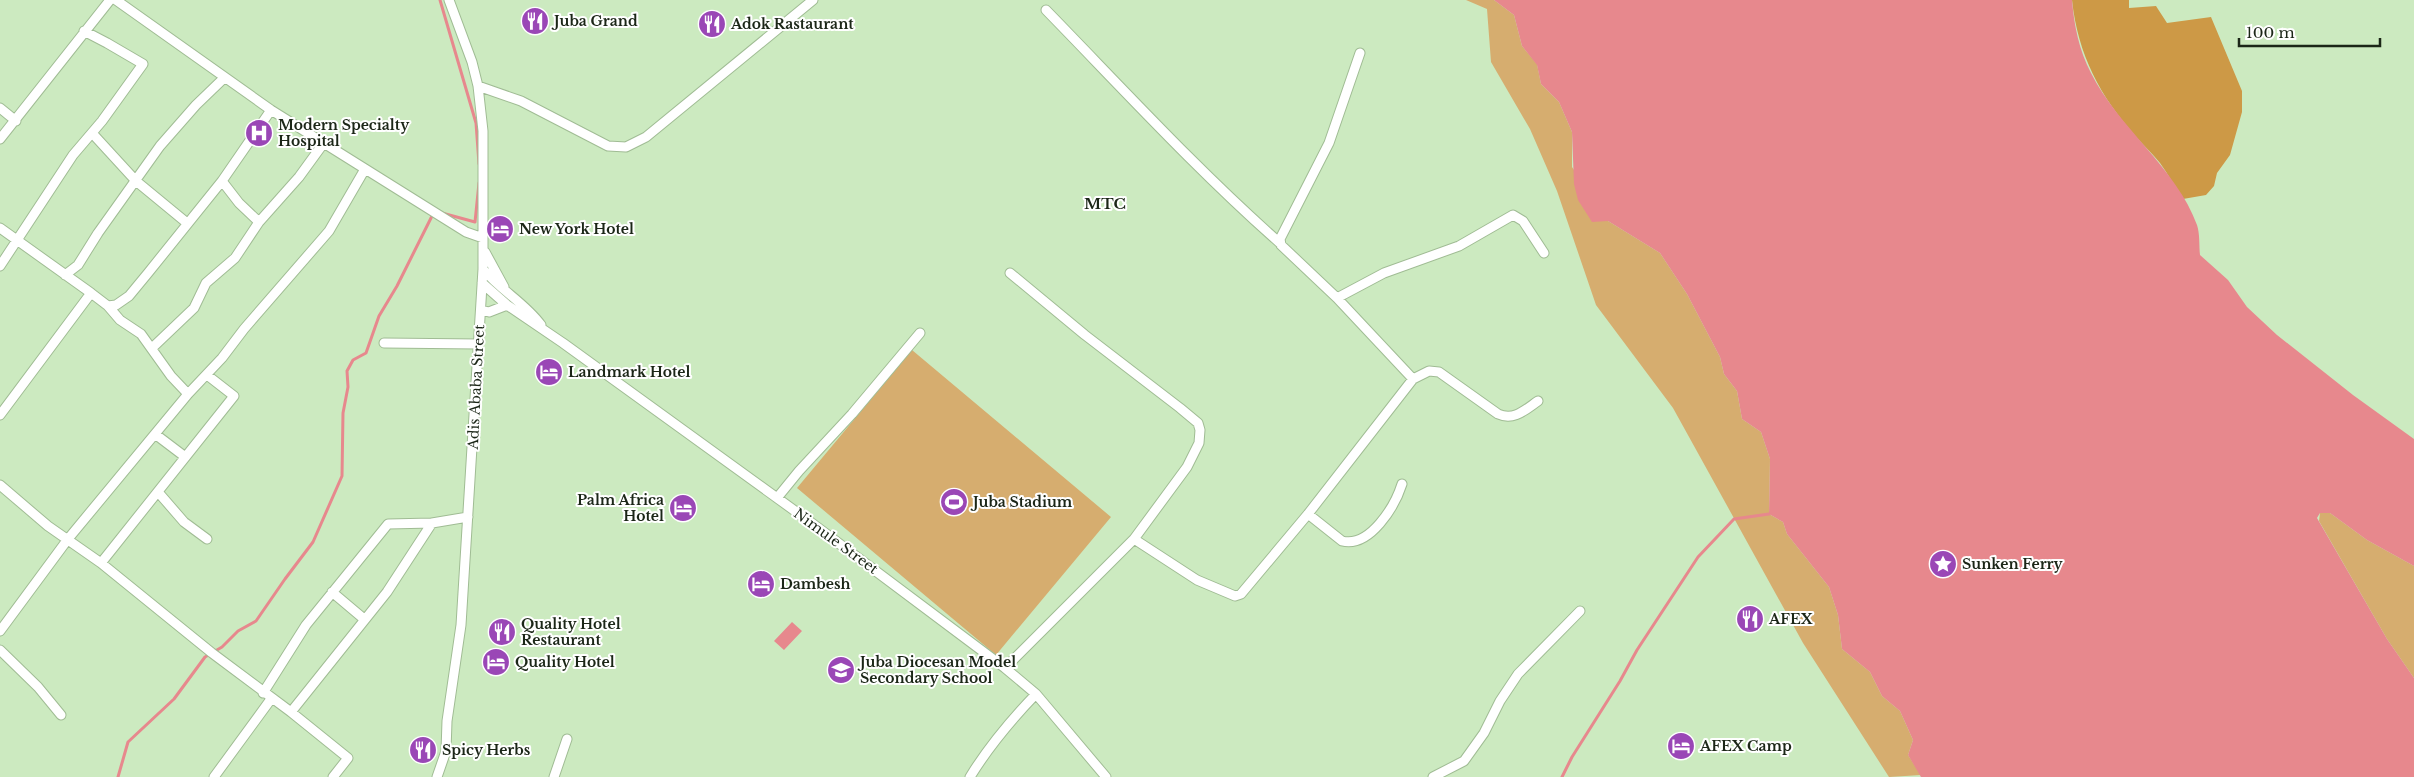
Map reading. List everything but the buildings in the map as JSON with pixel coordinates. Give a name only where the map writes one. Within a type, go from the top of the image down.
[{"type":"street","points":[[0,139],[110,0]]},
{"type":"street","points":[[116,0],[270,110],[466,232],[483,238]]},
{"type":"street","name":"Adis Ababa Street","points":[[437,777],[446,750],[447,721],[461,625],[477,392],[483,269],[483,132],[478,86],[472,62],[449,0]]},
{"type":"street","points":[[478,86],[521,101],[608,146],[626,147],[646,137],[813,0]]},
{"type":"street","points":[[1046,10],[1248,215],[1281,244],[1336,298],[1413,380]]},
{"type":"street","points":[[0,266],[73,155],[92,133],[142,64],[107,42],[84,31]]},
{"type":"street","points":[[1281,244],[1282,233],[1329,143],[1360,53]]},
{"type":"street","points":[[65,275],[78,265],[98,233],[169,134],[224,78]]},
{"type":"street","points":[[0,108],[16,121]]},
{"type":"street","points":[[108,306],[116,305],[128,296],[222,181],[270,110]]},
{"type":"street","points":[[92,133],[136,181],[164,202],[187,223]]},
{"type":"street","points":[[152,348],[194,308],[206,283],[234,258],[259,222],[299,177],[324,144]]},
{"type":"street","points":[[0,631],[68,539],[188,394],[207,376],[329,231],[365,169]]},
{"type":"street","points":[[222,181],[239,203],[259,222]]},
{"type":"street","points":[[1336,298],[1384,273],[1459,246],[1500,221],[1513,216],[1523,221],[1544,253]]},
{"type":"street","points":[[0,228],[91,293],[108,306],[120,320],[140,334],[171,376],[188,394]]},
{"type":"street","points":[[483,249],[505,289]]},
{"type":"street","name":"Nimule Street","points":[[483,269],[544,330]]},
{"type":"street","points":[[1005,668],[1134,539],[1187,467],[1199,443],[1200,430],[1198,423],[1084,335],[1010,272]]},
{"type":"street","name":"Nimule Street","points":[[482,283],[507,305],[777,498],[1005,668],[1036,694],[1106,777]]},
{"type":"street","points":[[0,415],[91,293]]},
{"type":"street","points":[[481,310],[489,312],[507,305]]},
{"type":"street","points":[[777,498],[799,471],[852,414],[920,333]]},
{"type":"street","points":[[384,343],[478,344]]},
{"type":"street","points":[[1134,539],[1197,580],[1235,596],[1241,594],[1308,514],[1413,380],[1429,371],[1439,372],[1504,416],[1515,416],[1538,401]]},
{"type":"street","points":[[102,563],[184,456],[234,396],[207,376]]},
{"type":"street","points":[[155,434],[184,456]]},
{"type":"street","points":[[0,484],[48,526],[102,563],[271,699],[291,712],[348,758],[333,777]]},
{"type":"street","points":[[1308,514],[1342,541],[1349,543],[1358,541],[1385,517],[1397,500],[1402,484]]},
{"type":"street","points":[[158,492],[184,522],[207,539]]},
{"type":"street","points":[[263,692],[306,625],[390,522],[432,523],[468,517]]},
{"type":"street","points":[[291,712],[387,592],[432,523]]},
{"type":"street","points":[[332,592],[364,620]]},
{"type":"street","points":[[1433,777],[1464,760],[1484,733],[1500,701],[1518,674],[1580,611]]},
{"type":"street","points":[[0,650],[33,681],[61,715]]},
{"type":"street","points":[[970,777],[999,735],[1036,694]]},
{"type":"street","points":[[214,777],[271,699]]},
{"type":"street","points":[[554,777],[567,739]]},
{"type":"shaded area","points":[[1466,0],[1494,0],[1514,15],[1522,46],[1537,64],[1541,84],[1559,102],[1572,132],[1572,167],[1608,221],[1660,253],[1687,294],[1720,357],[1724,374],[1737,391],[1742,419],[1761,432],[1770,459],[1769,514],[1783,522],[1787,534],[1829,587],[1838,615],[1842,649],[1870,672],[1882,696],[1900,711],[1913,740],[1908,755],[1921,775],[1889,777],[1803,643],[1673,408],[1596,305],[1557,191],[1530,129],[1491,62],[1487,9]]},
{"type":"shaded area","points":[[1494,0],[2072,0],[2078,37],[2091,73],[2102,93],[2176,185],[2188,205],[2198,229],[2200,255],[2228,280],[2247,307],[2277,335],[2353,395],[2414,439],[2414,566],[2367,540],[2330,513],[2320,513],[2317,518],[2387,639],[2414,678],[2414,777],[1921,777],[1908,755],[1913,740],[1900,711],[1882,696],[1870,672],[1842,649],[1838,615],[1829,587],[1787,534],[1783,522],[1769,514],[1770,459],[1761,432],[1742,419],[1737,391],[1724,374],[1720,357],[1687,294],[1660,253],[1608,221],[1592,222],[1578,200],[1574,184],[1572,132],[1559,102],[1541,84],[1537,65],[1522,46],[1514,15]]},
{"type":"shaded area","points":[[2072,0],[2129,0],[2129,8],[2156,6],[2167,23],[2211,17],[2242,91],[2242,112],[2230,155],[2217,173],[2214,186],[2206,195],[2183,199],[2160,163],[2123,122],[2112,106],[2085,57],[2079,39]]},
{"type":"shaded area","name":"Juba Stadium","points":[[912,350],[1111,517],[996,655],[797,488]]},
{"type":"shaded area","points":[[2320,513],[2330,513],[2367,540],[2414,566],[2414,678],[2387,639],[2319,521]]},
{"type":"shaded area","points":[[792,622],[802,631],[784,650],[774,641]]},
{"type":"waterway","points":[[440,0],[476,123],[479,164]]},
{"type":"waterway","points":[[442,213],[475,222],[479,183]]},
{"type":"waterway","points":[[118,777],[128,742],[174,699],[205,657],[222,647],[238,631],[256,621],[313,542],[342,476],[343,413],[348,387],[347,371],[353,360],[366,353],[379,316],[397,286],[433,214]]},
{"type":"waterway","points":[[1562,777],[1572,757],[1620,681],[1637,650],[1698,557],[1734,519],[1769,514]]},
{"type":"place","name":"Juba Grand","points":[[535,21]]},
{"type":"place","name":"Adok Rastaurant","points":[[712,24]]},
{"type":"place","name":"Modern Specialty Hospital","points":[[259,133]]},
{"type":"place","name":"New York Hotel","points":[[500,229]]},
{"type":"place","name":"Landmark Hotel","points":[[549,372]]},
{"type":"place","name":"Juba Stadium","points":[[954,502]]},
{"type":"place","name":"Palm Africa Hotel","points":[[683,508]]},
{"type":"place","name":"Sunken Ferry","points":[[1943,564]]},
{"type":"place","name":"Dambesh","points":[[761,584]]},
{"type":"place","name":"AFEX","points":[[1750,619]]},
{"type":"place","name":"Quality Hotel Restaurant","points":[[502,632]]},
{"type":"place","name":"Quality Hotel","points":[[496,662]]},
{"type":"place","name":"Juba Diocesan Model Secondary School","points":[[841,670]]},
{"type":"place","name":"AFEX Camp","points":[[1681,746]]},
{"type":"place","name":"Spicy Herbs","points":[[423,750]]},
{"type":"district","name":"MTC","points":[[1105,204]]}]
